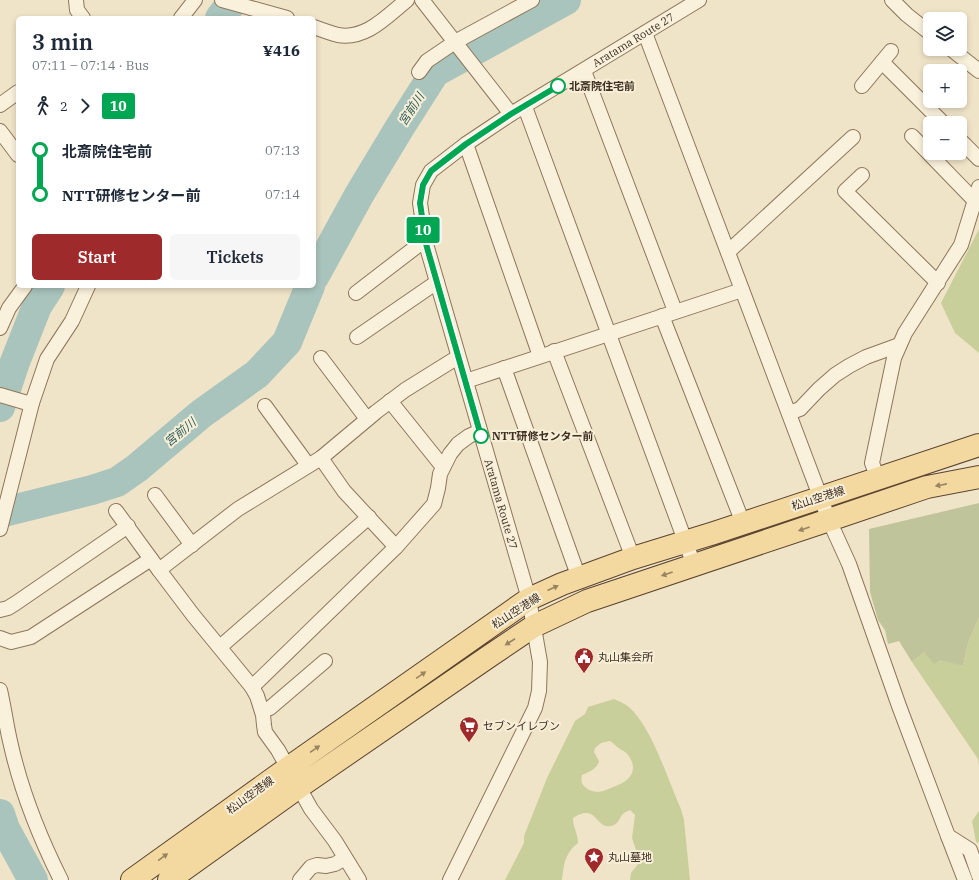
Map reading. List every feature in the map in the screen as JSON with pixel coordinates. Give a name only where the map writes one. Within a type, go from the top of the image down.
[{"type":"main road","name":"松山空港線","points":[[132,880],[288,768],[529,599],[633,558],[979,445]]},
{"type":"main road","name":"松山空港線","points":[[169,880],[299,787],[534,626],[587,601],[694,565],[927,487],[979,477]]},
{"type":"street","points":[[76,0],[78,10],[82,16]]},
{"type":"street","points":[[183,16],[195,0]]},
{"type":"street","points":[[222,0],[281,16]]},
{"type":"street","points":[[316,28],[337,35],[359,34],[373,27],[407,0]]},
{"type":"street","points":[[422,0],[511,114]]},
{"type":"street","points":[[419,72],[427,61],[532,0]]},
{"type":"street","name":"Aratama Route 27","points":[[450,880],[534,708],[539,691],[540,662],[529,599],[425,240],[420,203],[423,185],[431,171],[466,144],[511,114],[525,107],[699,0]]},
{"type":"street","points":[[892,0],[923,27]]},
{"type":"street","points":[[645,33],[821,497],[848,564],[899,706],[965,880]]},
{"type":"street","points":[[862,86],[891,51]]},
{"type":"street","points":[[960,56],[979,71]]},
{"type":"street","points":[[882,62],[936,116]]},
{"type":"street","points":[[584,71],[743,523]]},
{"type":"street","points":[[0,105],[16,93]]},
{"type":"street","points":[[525,107],[694,565]]},
{"type":"street","points":[[0,131],[16,152]]},
{"type":"street","points":[[878,479],[872,463],[894,358],[899,345],[912,322],[961,245],[977,193],[912,136]]},
{"type":"street","points":[[728,252],[852,137]]},
{"type":"street","points":[[466,144],[540,356]]},
{"type":"street","points":[[967,147],[979,158]]},
{"type":"street","points":[[862,175],[845,191],[938,283]]},
{"type":"street","points":[[356,293],[425,240]]},
{"type":"street","points":[[357,337],[437,282]]},
{"type":"street","points":[[0,328],[9,308],[24,288]]},
{"type":"street","points":[[0,530],[28,403],[47,358],[72,321],[87,288]]},
{"type":"street","points":[[466,381],[742,290]]},
{"type":"street","points":[[789,413],[800,409],[824,384],[849,366],[866,357],[899,345]]},
{"type":"street","points":[[554,351],[633,558]]},
{"type":"street","points":[[0,638],[11,642],[31,637],[192,544],[238,509],[320,458],[405,390],[458,357]]},
{"type":"street","points":[[321,358],[367,419]]},
{"type":"street","points":[[504,368],[579,578]]},
{"type":"street","points":[[0,395],[28,403]]},
{"type":"street","points":[[390,401],[443,467]]},
{"type":"street","points":[[265,406],[308,465]]},
{"type":"street","points":[[252,687],[396,547],[434,504],[440,474],[450,454],[458,444],[468,436],[480,431]]},
{"type":"street","points":[[320,458],[344,490],[396,547]]},
{"type":"street","points":[[155,495],[192,544]]},
{"type":"street","points":[[116,511],[193,615],[258,696],[265,732],[288,768],[311,809],[335,841],[359,880]]},
{"type":"street","points":[[220,648],[369,517]]},
{"type":"street","points":[[0,610],[8,608],[16,603],[128,526]]},
{"type":"street","points":[[262,711],[270,708],[324,661]]},
{"type":"street","points":[[0,690],[10,742],[18,771],[50,858],[61,880]]},
{"type":"street","points":[[948,836],[970,850],[979,876]]},
{"type":"street","points":[[300,880],[311,868],[317,865],[326,866],[334,864],[345,858]]},
{"type":"green space","points":[[979,229],[979,353],[955,333],[941,303]]},
{"type":"green space","points":[[979,503],[979,617],[968,643],[963,666],[940,660],[934,664],[924,652],[912,662],[899,641],[888,644],[885,630],[878,620],[870,592],[869,529]]},
{"type":"green space","points":[[979,617],[979,766],[978,759],[912,662],[924,652],[963,666],[968,643]]},
{"type":"green space","points":[[614,699],[631,709],[648,732],[681,809],[684,820],[690,880],[630,880],[631,873],[638,864],[637,853],[632,838],[635,815],[630,810],[622,815],[616,824],[611,826],[602,824],[591,814],[587,813],[573,818],[578,843],[568,855],[562,880],[505,880],[524,843],[524,836],[547,778],[575,721],[585,714],[588,707]],"holes":[[[610,741],[629,756],[633,766],[632,773],[625,781],[618,785],[601,792],[592,791],[583,785],[582,775],[592,770],[598,764],[599,761],[594,752],[595,748],[601,743]]]},
{"type":"green space","points":[[979,811],[979,843],[976,842],[972,821]]},
{"type":"waterway","name":"宮前川","points":[[222,16],[234,0]]},
{"type":"waterway","name":"宮前川","points":[[316,273],[359,195],[435,72],[566,0]]},
{"type":"waterway","name":"宮前川","points":[[0,407],[15,362],[37,306],[49,288]]},
{"type":"waterway","name":"宮前川","points":[[0,513],[92,490],[117,482],[137,468],[201,414],[257,374],[287,342],[309,288]]},
{"type":"waterway","name":"宮前川","points":[[0,814],[5,829],[33,880]]},
{"type":"bus line","name":"10","points":[[481,436],[426,244],[420,203],[423,185],[431,171],[466,144],[511,114],[558,86]]},
{"type":"place","name":"北斎院住宅前","points":[[558,86]]},
{"type":"place","name":"NTT研修センター前","points":[[481,436]]},
{"type":"place","name":"丸山集会所","points":[[584,674]]},
{"type":"place","name":"セブンイレブン","points":[[469,743]]},
{"type":"place","name":"丸山墓地","points":[[594,874]]}]
